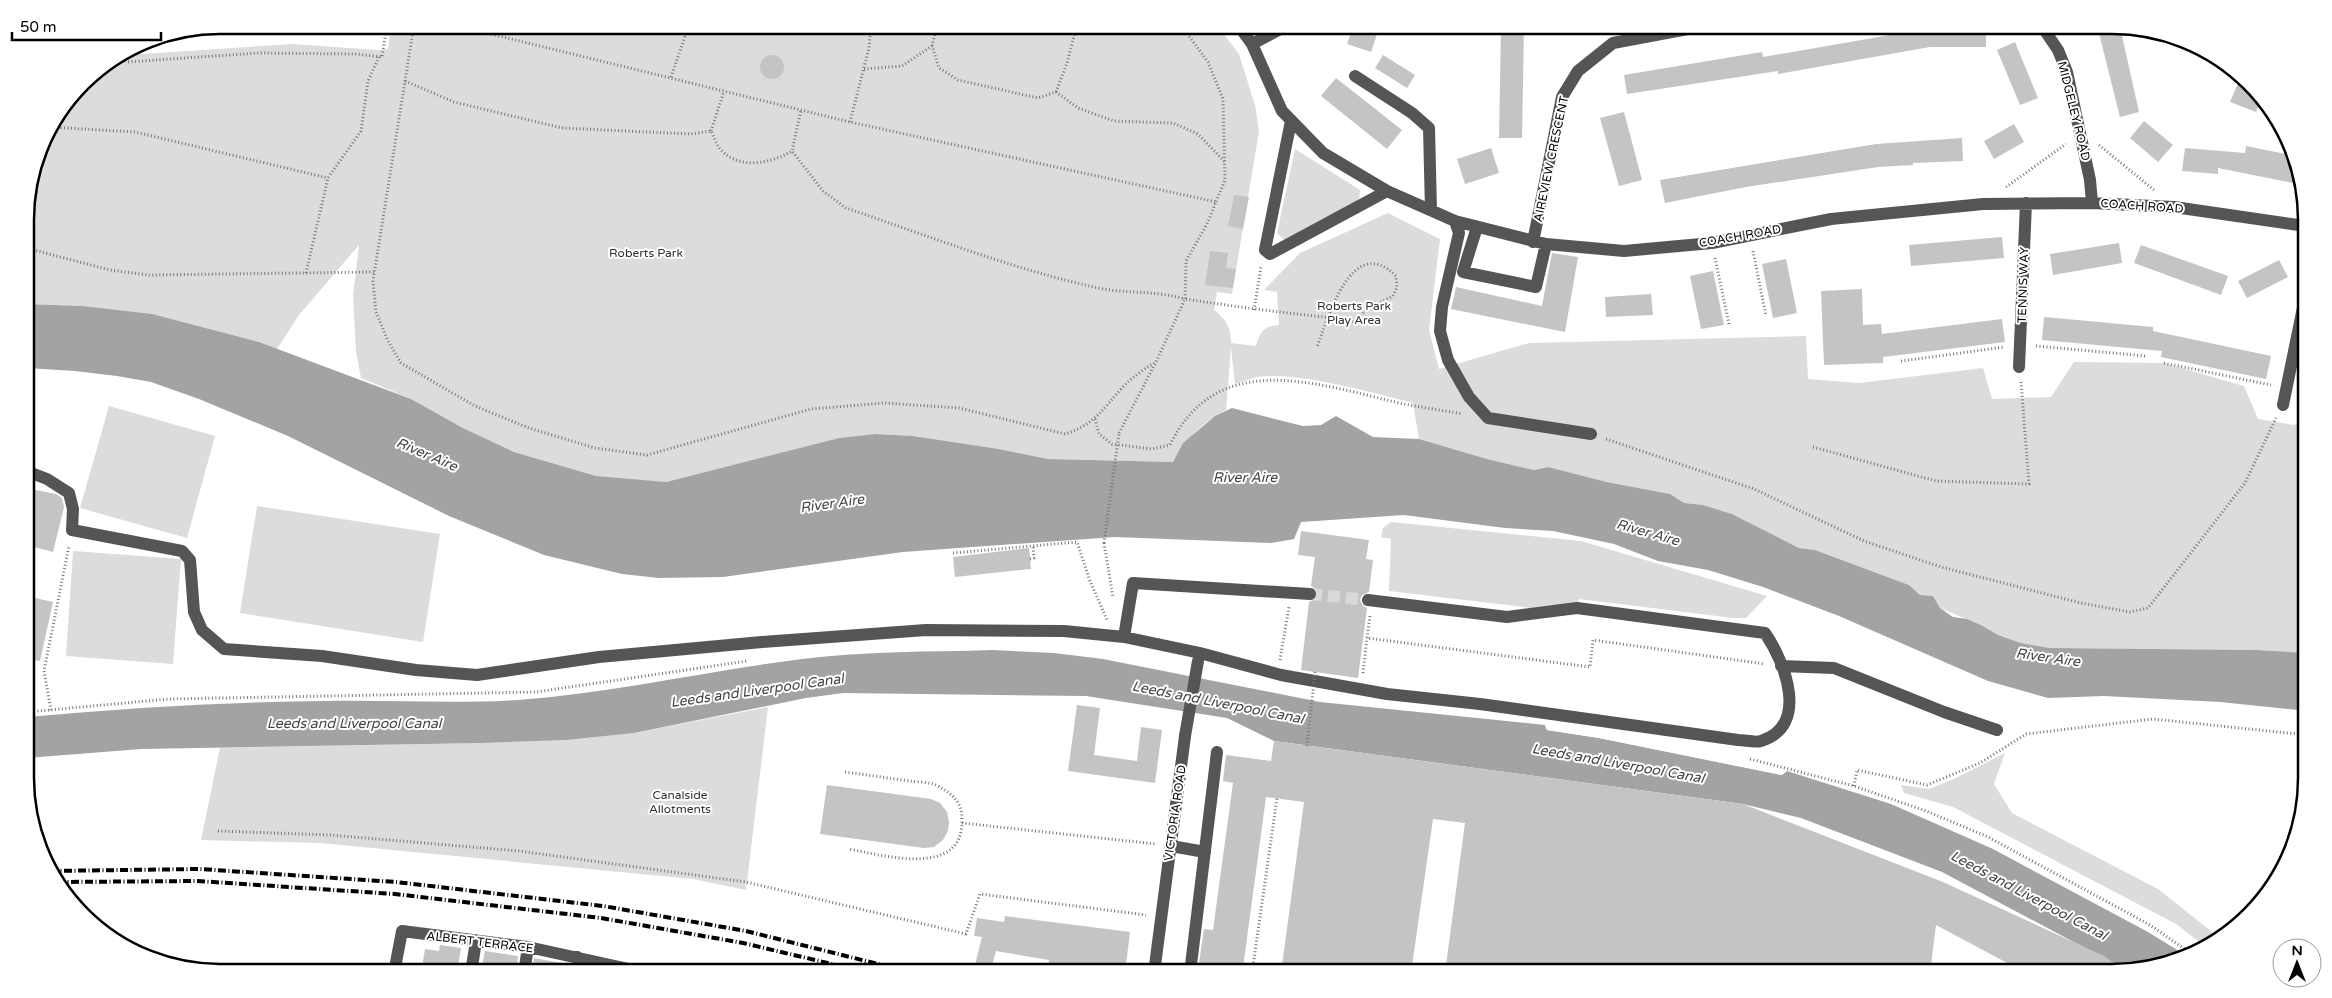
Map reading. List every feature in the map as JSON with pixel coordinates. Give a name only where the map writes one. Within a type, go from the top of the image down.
[{"type":"street","name":"COACH ROAD","points":[[1245,34],[1252,44],[1282,111],[1323,153],[1387,191],[1455,221],[1539,243],[1624,251],[1712,243],[1831,219],[1983,204],[2092,203],[2174,207],[2298,225]]},
{"type":"street","points":[[1252,44],[1271,34]]},
{"type":"street","name":"AIREVIEW CRESCENT","points":[[1477,227],[1463,272],[1536,287],[1539,243],[1562,98],[1578,71],[1612,43],[1660,34]]},
{"type":"street","name":"MIDGELEY ROAD","points":[[2047,34],[2058,50],[2067,72],[2090,180],[2092,203]]},
{"type":"street","points":[[1355,76],[1412,113],[1429,128],[1431,210]]},
{"type":"street","points":[[1291,121],[1265,250],[1270,254],[1387,191]]},
{"type":"street","name":"TENNIS WAY","points":[[2019,367],[2026,203]]},
{"type":"street","points":[[1455,221],[1460,233],[1442,307],[1440,331],[1448,360],[1469,397],[1488,418],[1591,434]]},
{"type":"street","points":[[2282,405],[2298,331]]},
{"type":"street","points":[[34,475],[47,479],[69,494],[73,509],[72,530],[182,551],[190,560],[194,612],[202,630],[224,648],[322,656],[416,670],[478,675],[608,656],[762,642],[926,630],[1064,631],[1124,637],[1199,657],[1281,675],[1387,694],[1760,741],[1777,733],[1788,718],[1791,700],[1776,648],[1765,633],[1578,608],[1507,617],[1370,601]]},
{"type":"street","points":[[1124,637],[1133,583],[1292,591],[1310,594]]},
{"type":"street","name":"VICTORIA ROAD","points":[[1155,964],[1185,736],[1199,657]]},
{"type":"street","points":[[1781,666],[1834,668],[1944,712],[1997,730]]},
{"type":"street","points":[[1191,964],[1217,752]]},
{"type":"street","points":[[1171,846],[1205,852]]},
{"type":"street","name":"ALBERT TERRACE","points":[[396,964],[402,932],[528,947],[577,957],[600,964]]},
{"type":"street","points":[[472,964],[476,942]]},
{"type":"street","points":[[525,964],[528,947]]},
{"type":"street","points":[[576,964],[577,957]]},
{"type":"path","points":[[306,273],[328,178],[362,131],[368,81],[379,57],[382,57],[385,34]]},
{"type":"path","points":[[413,34],[374,272],[376,312],[388,341],[401,363],[475,406],[529,428],[595,448],[647,455],[811,409],[884,403],[959,408],[1065,434],[1080,430],[1095,419],[1139,372],[1156,362]]},
{"type":"path","points":[[492,34],[850,122],[1216,202]]},
{"type":"path","points":[[671,77],[686,34]]},
{"type":"path","points":[[850,122],[864,69],[870,34]]},
{"type":"path","points":[[935,34],[932,46],[939,68],[958,80],[1038,98],[1056,92]]},
{"type":"path","points":[[1056,92],[1067,63],[1075,34]]},
{"type":"path","points":[[1114,606],[1104,543],[1120,433],[1156,362],[1184,299],[1186,261],[1207,224],[1226,180],[1223,99],[1208,62],[1188,34]]},
{"type":"path","points":[[864,69],[902,66],[932,46]]},
{"type":"path","points":[[125,60],[127,62],[258,53],[357,54],[379,57]]},
{"type":"path","points":[[405,81],[454,102],[562,128],[691,134],[712,131]]},
{"type":"path","points":[[724,90],[712,131],[720,148],[734,160],[759,163],[778,159],[792,151],[801,110]]},
{"type":"path","points":[[1056,92],[1078,108],[1114,121],[1173,123],[1198,134],[1225,162]]},
{"type":"path","points":[[59,128],[135,132],[328,178]]},
{"type":"path","points":[[792,151],[823,191],[846,208],[1039,272],[1100,289],[1164,293],[1184,299],[1254,310],[1328,317],[1341,322],[1354,322],[1367,309],[1394,296],[1397,287],[1396,276],[1388,268],[1376,264],[1363,266],[1349,275],[1328,317],[1317,347]]},
{"type":"path","points":[[1750,236],[1766,316]]},
{"type":"path","points":[[1712,243],[1729,324]]},
{"type":"path","points":[[34,250],[86,265],[149,275],[374,272]]},
{"type":"path","points":[[1254,310],[1265,250]]},
{"type":"path","points":[[2164,363],[2286,388]]},
{"type":"path","points":[[1813,447],[1936,480],[2029,484],[2019,367]]},
{"type":"path","points":[[1095,419],[1099,434],[1112,444],[1152,449],[1170,445],[1178,428],[1198,406],[1223,390],[1260,380],[1308,382],[1397,403],[1488,418]]},
{"type":"path","points":[[1591,434],[1754,489],[1864,542],[1941,567],[2062,600],[2130,612],[2148,608],[2244,482],[2282,405]]},
{"type":"path","points":[[51,710],[44,671],[72,530]]},
{"type":"path","points":[[954,553],[1077,542],[1090,581],[1109,625]]},
{"type":"path","points":[[1030,559],[1034,558],[1033,546]]},
{"type":"path","points":[[1279,662],[1292,591]]},
{"type":"path","points":[[1364,668],[1370,601]]},
{"type":"path","points":[[1367,638],[1590,667],[1593,640],[1781,666]]},
{"type":"path","points":[[1307,746],[1315,672]]},
{"type":"path","points":[[1854,786],[1858,770],[1927,785],[1980,763],[2026,734],[2105,724],[2153,719],[2298,734]]},
{"type":"path","points":[[1770,764],[1854,786],[1926,811],[1988,837],[2150,924],[2185,949]]},
{"type":"path","points":[[845,772],[934,784],[953,795],[962,809],[962,823],[957,840],[946,854],[925,860],[848,849]]},
{"type":"path","points":[[1253,964],[1277,798]]},
{"type":"path","points":[[962,823],[1171,846]]},
{"type":"path","points":[[218,831],[330,835],[519,851],[746,882],[966,934],[980,894],[1161,917]]},
{"type":"green space","points":[[390,34],[1224,34],[1239,54],[1255,105],[1259,131],[1232,294],[1217,292],[1214,310],[1227,324],[1231,343],[1256,346],[1259,337],[1266,328],[1279,325],[1277,292],[1264,290],[1300,253],[1388,213],[1440,239],[1429,330],[1439,369],[1529,343],[1806,336],[1808,379],[1859,383],[1983,368],[1992,399],[2051,397],[2074,362],[2164,363],[2244,386],[2258,419],[2294,425],[2298,423],[2298,652],[2257,650],[2050,648],[2021,643],[1998,635],[1983,626],[1940,608],[1933,596],[1920,595],[1909,585],[1815,550],[1799,548],[1732,514],[1703,505],[1684,503],[1670,494],[1607,482],[1548,467],[1534,470],[1487,459],[1419,439],[1413,403],[1335,384],[1292,377],[1257,377],[1235,384],[1231,347],[1226,410],[1202,425],[1183,446],[1173,462],[1048,459],[999,449],[913,436],[875,434],[839,438],[666,482],[596,476],[514,452],[463,428],[411,399],[361,378],[356,351],[353,296],[359,245],[299,315],[277,349],[259,342],[82,306],[34,304],[34,208],[37,184],[44,160],[65,116],[88,88],[116,65],[138,53],[292,44],[378,50],[388,49]]},
{"type":"green space","points":[[1295,149],[1360,190],[1359,200],[1285,241],[1277,233]]},
{"type":"green space","points":[[109,406],[215,436],[187,538],[80,508]]},
{"type":"green space","points":[[257,506],[440,534],[423,642],[240,613]]},
{"type":"green space","points":[[1391,522],[1581,541],[1767,596],[1746,618],[1733,618],[1579,599],[1575,607],[1548,610],[1389,591],[1391,539],[1381,537],[1383,528]]},
{"type":"green space","points":[[73,551],[181,559],[173,664],[66,656]]},
{"type":"green space","name":"Canalside Allotments","points":[[768,707],[746,890],[693,879],[320,843],[201,840],[220,748],[567,740],[634,733]]},
{"type":"green space","points":[[2005,753],[1994,784],[2012,813],[2158,889],[2214,934],[2199,942],[2176,924],[1953,807],[1904,793],[1901,785],[1929,789],[1956,778]]},
{"type":"water","name":"River Aire","points":[[34,304],[82,306],[152,314],[259,342],[411,399],[463,428],[514,452],[596,476],[666,482],[839,438],[875,434],[913,436],[999,449],[1048,459],[1173,462],[1183,443],[1215,416],[1232,408],[1303,426],[1321,425],[1336,416],[1373,437],[1419,439],[1487,459],[1534,470],[1548,467],[1607,482],[1670,494],[1684,503],[1703,505],[1732,514],[1799,548],[1815,550],[1909,585],[1920,595],[1933,596],[1940,608],[1953,617],[1967,619],[1998,635],[2021,643],[2050,648],[2257,650],[2298,652],[2298,710],[2220,702],[2104,696],[2048,698],[1988,681],[1839,616],[1763,587],[1708,570],[1658,561],[1614,544],[1553,531],[1505,528],[1404,515],[1301,522],[1294,539],[1271,543],[1115,537],[903,552],[723,577],[659,578],[622,574],[544,555],[449,516],[288,436],[199,399],[151,382],[75,371],[34,368]]},
{"type":"water","name":"Leeds and Liverpool Canal","points":[[992,650],[1054,653],[1103,659],[1320,702],[1545,725],[1547,730],[1599,738],[1781,775],[1787,771],[1891,804],[1993,849],[2148,932],[2179,951],[2148,961],[2115,964],[1942,872],[1801,818],[1743,804],[1274,741],[1227,718],[1086,696],[843,693],[806,698],[634,733],[567,740],[141,749],[34,757],[34,716],[215,704],[518,700],[625,687],[802,659],[873,653]]},
{"type":"pier","points":[[1545,725],[1549,728],[1599,736],[1781,773],[1787,771],[1782,775],[1599,738],[1547,730]]},
{"type":"building","points":[[1351,34],[1377,34],[1371,52],[1347,44]]},
{"type":"building","points":[[1501,34],[1524,34],[1522,138],[1499,138]]},
{"type":"building","points":[[1896,34],[1986,34],[1986,47],[1930,47],[1778,74],[1778,71],[1627,94],[1624,75],[1762,52],[1763,57]]},
{"type":"building","points":[[2099,34],[2122,34],[2139,112],[2120,117]]},
{"type":"building","points":[[2015,42],[2038,98],[2020,105],[1997,50]]},
{"type":"building","points":[[772,55],[781,58],[784,67],[781,76],[772,79],[763,76],[760,67],[763,58]]},
{"type":"building","points":[[1383,55],[1415,75],[1407,88],[1375,68]]},
{"type":"building","points":[[1336,78],[1402,130],[1387,149],[1321,96]]},
{"type":"building","points":[[2238,83],[2259,105],[2256,112],[2230,102]]},
{"type":"building","points":[[1624,112],[1642,180],[1619,186],[1600,118]]},
{"type":"building","points":[[2144,121],[2173,145],[2158,162],[2130,138]]},
{"type":"building","points":[[2014,124],[2024,142],[1994,159],[1984,141]]},
{"type":"building","points":[[1962,138],[1963,161],[1913,163],[1913,165],[1878,167],[1746,187],[1665,203],[1660,180],[1876,144]]},
{"type":"building","points":[[2246,146],[2286,154],[2295,183],[2218,168],[2218,174],[2182,171],[2185,148],[2245,153]]},
{"type":"building","points":[[1491,148],[1499,173],[1465,184],[1457,159]]},
{"type":"building","points":[[1234,195],[1249,197],[1243,229],[1228,226]]},
{"type":"building","points":[[2002,237],[2004,258],[1911,266],[1909,245]]},
{"type":"building","points":[[2119,243],[2122,263],[2053,275],[2050,254]]},
{"type":"building","points":[[2141,245],[2228,276],[2221,295],[2134,263]]},
{"type":"building","points":[[1210,251],[1228,253],[1226,268],[1236,269],[1233,288],[1205,285]]},
{"type":"building","points":[[1552,253],[1578,257],[1565,332],[1451,309],[1456,287],[1542,306]]},
{"type":"building","points":[[1786,259],[1797,313],[1773,318],[1762,264]]},
{"type":"building","points":[[2279,260],[2288,277],[2247,298],[2238,281]]},
{"type":"building","points":[[1713,271],[1724,325],[1701,329],[1690,276]]},
{"type":"building","points":[[1862,289],[1863,325],[1881,324],[1882,334],[2002,319],[2005,342],[1883,357],[1883,363],[1824,365],[1821,291]]},
{"type":"building","points":[[1651,294],[1653,315],[1606,317],[1605,297]]},
{"type":"building","points":[[2044,317],[2153,327],[2153,331],[2271,356],[2266,379],[2161,357],[2162,351],[2042,340]]},
{"type":"building","points":[[34,490],[56,494],[62,498],[64,507],[53,552],[34,547]]},
{"type":"building","points":[[1301,531],[1369,540],[1366,559],[1373,560],[1369,592],[1362,595],[1360,600],[1363,606],[1367,608],[1358,678],[1301,670],[1309,602],[1316,599],[1318,594],[1317,590],[1311,586],[1315,557],[1298,555]]},
{"type":"building","points":[[1029,548],[1031,569],[955,577],[953,557]]},
{"type":"building","points":[[34,598],[53,602],[40,661],[34,660]]},
{"type":"building","points":[[1077,705],[1100,708],[1094,755],[1137,761],[1141,727],[1162,730],[1155,783],[1068,771]]},
{"type":"building","points":[[1274,741],[1743,804],[1943,882],[2104,956],[2115,964],[2009,964],[1936,925],[1931,964],[1446,964],[1465,823],[1433,819],[1412,964],[1282,964],[1304,802],[1266,797],[1244,964],[1199,963],[1204,929],[1213,930],[1233,783],[1223,781],[1226,755],[1271,761]]},
{"type":"building","points":[[827,785],[931,799],[940,803],[947,812],[948,831],[943,840],[934,847],[924,848],[820,834]]},
{"type":"building","points":[[1005,916],[1130,932],[1126,964],[1048,964],[1049,960],[996,951],[992,964],[975,964],[982,937],[974,936],[977,918],[1004,922]]},
{"type":"building","points":[[440,945],[461,948],[458,964],[422,964],[425,949],[439,951]]},
{"type":"building","points":[[485,951],[518,956],[517,964],[482,964]]},
{"type":"building","points":[[534,958],[567,964],[533,964]]},
{"type":"tunnel","points":[[1310,594],[1368,600]]},
{"type":"railway","points":[[59,871],[199,869],[396,882],[603,906],[746,931],[878,964]]},
{"type":"railway","points":[[65,882],[198,881],[395,894],[601,918],[743,943],[832,964]]},
{"type":"park label","name":"Roberts Park","points":[[646,253]]},
{"type":"park label","name":"Roberts Park Play Area","points":[[1354,313]]}]
